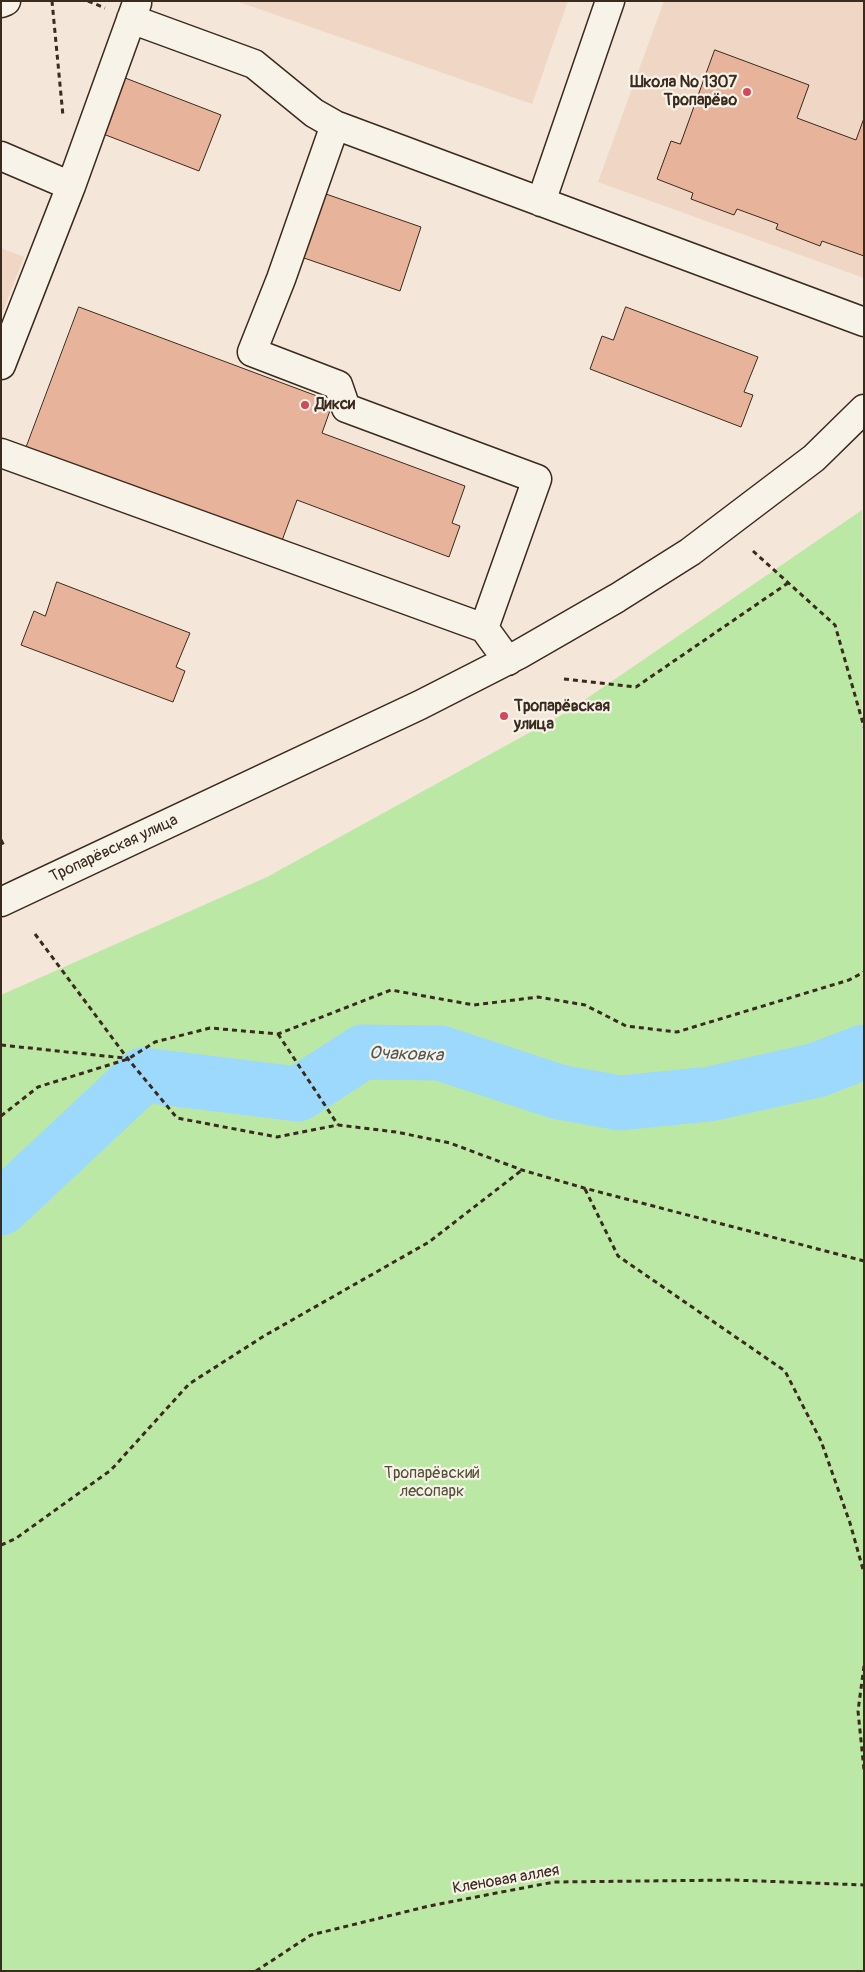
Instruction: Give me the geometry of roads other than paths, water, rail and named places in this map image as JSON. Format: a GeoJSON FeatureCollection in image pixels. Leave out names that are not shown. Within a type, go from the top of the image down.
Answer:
{"type":"FeatureCollection","features":[{"type":"Feature","properties":{"kind":"street"},"geometry":{"type":"LineString","coordinates":[[1,3],[6,1]]}},
{"type":"Feature","properties":{"kind":"street"},"geometry":{"type":"LineString","coordinates":[[541,202],[610,1]]}},
{"type":"Feature","properties":{"kind":"street"},"geometry":{"type":"LineString","coordinates":[[1,365],[71,186],[134,10],[254,64],[314,113],[335,125],[864,322]]}},
{"type":"Feature","properties":{"kind":"street"},"geometry":{"type":"LineString","coordinates":[[335,125],[281,279],[252,352],[338,385],[346,408],[537,479],[484,628]]}},
{"type":"Feature","properties":{"kind":"street"},"geometry":{"type":"LineString","coordinates":[[1,156],[71,186]]}},
{"type":"Feature","properties":{"kind":"street","name":"Тропарёвская улица"},"geometry":{"type":"LineString","coordinates":[[1,902],[420,705],[508,660],[617,598],[690,552],[814,458],[864,409]]}},
{"type":"Feature","properties":{"kind":"street"},"geometry":{"type":"LineString","coordinates":[[1,453],[484,628],[508,660]]}},
{"type":"Feature","properties":{"kind":"waterway","name":"Очаковка"},"geometry":{"type":"LineString","coordinates":[[1,1208],[143,1075],[298,1094],[363,1052],[440,1053],[559,1092],[620,1103],[710,1094],[817,1070],[864,1052]]}},
{"type":"Feature","properties":{"kind":"place","name":"Школа № 1307 Тропарёво"},"geometry":{"type":"Point","coordinates":[747,92]}},
{"type":"Feature","properties":{"kind":"place","name":"Дикси"},"geometry":{"type":"Point","coordinates":[305,405]}},
{"type":"Feature","properties":{"kind":"place","name":"Тропарёвская улица"},"geometry":{"type":"Point","coordinates":[504,716]}},
{"type":"Feature","properties":{"kind":"park label","name":"Тропарёвский лесопарк"},"geometry":{"type":"Point","coordinates":[432,1483]}}]}
